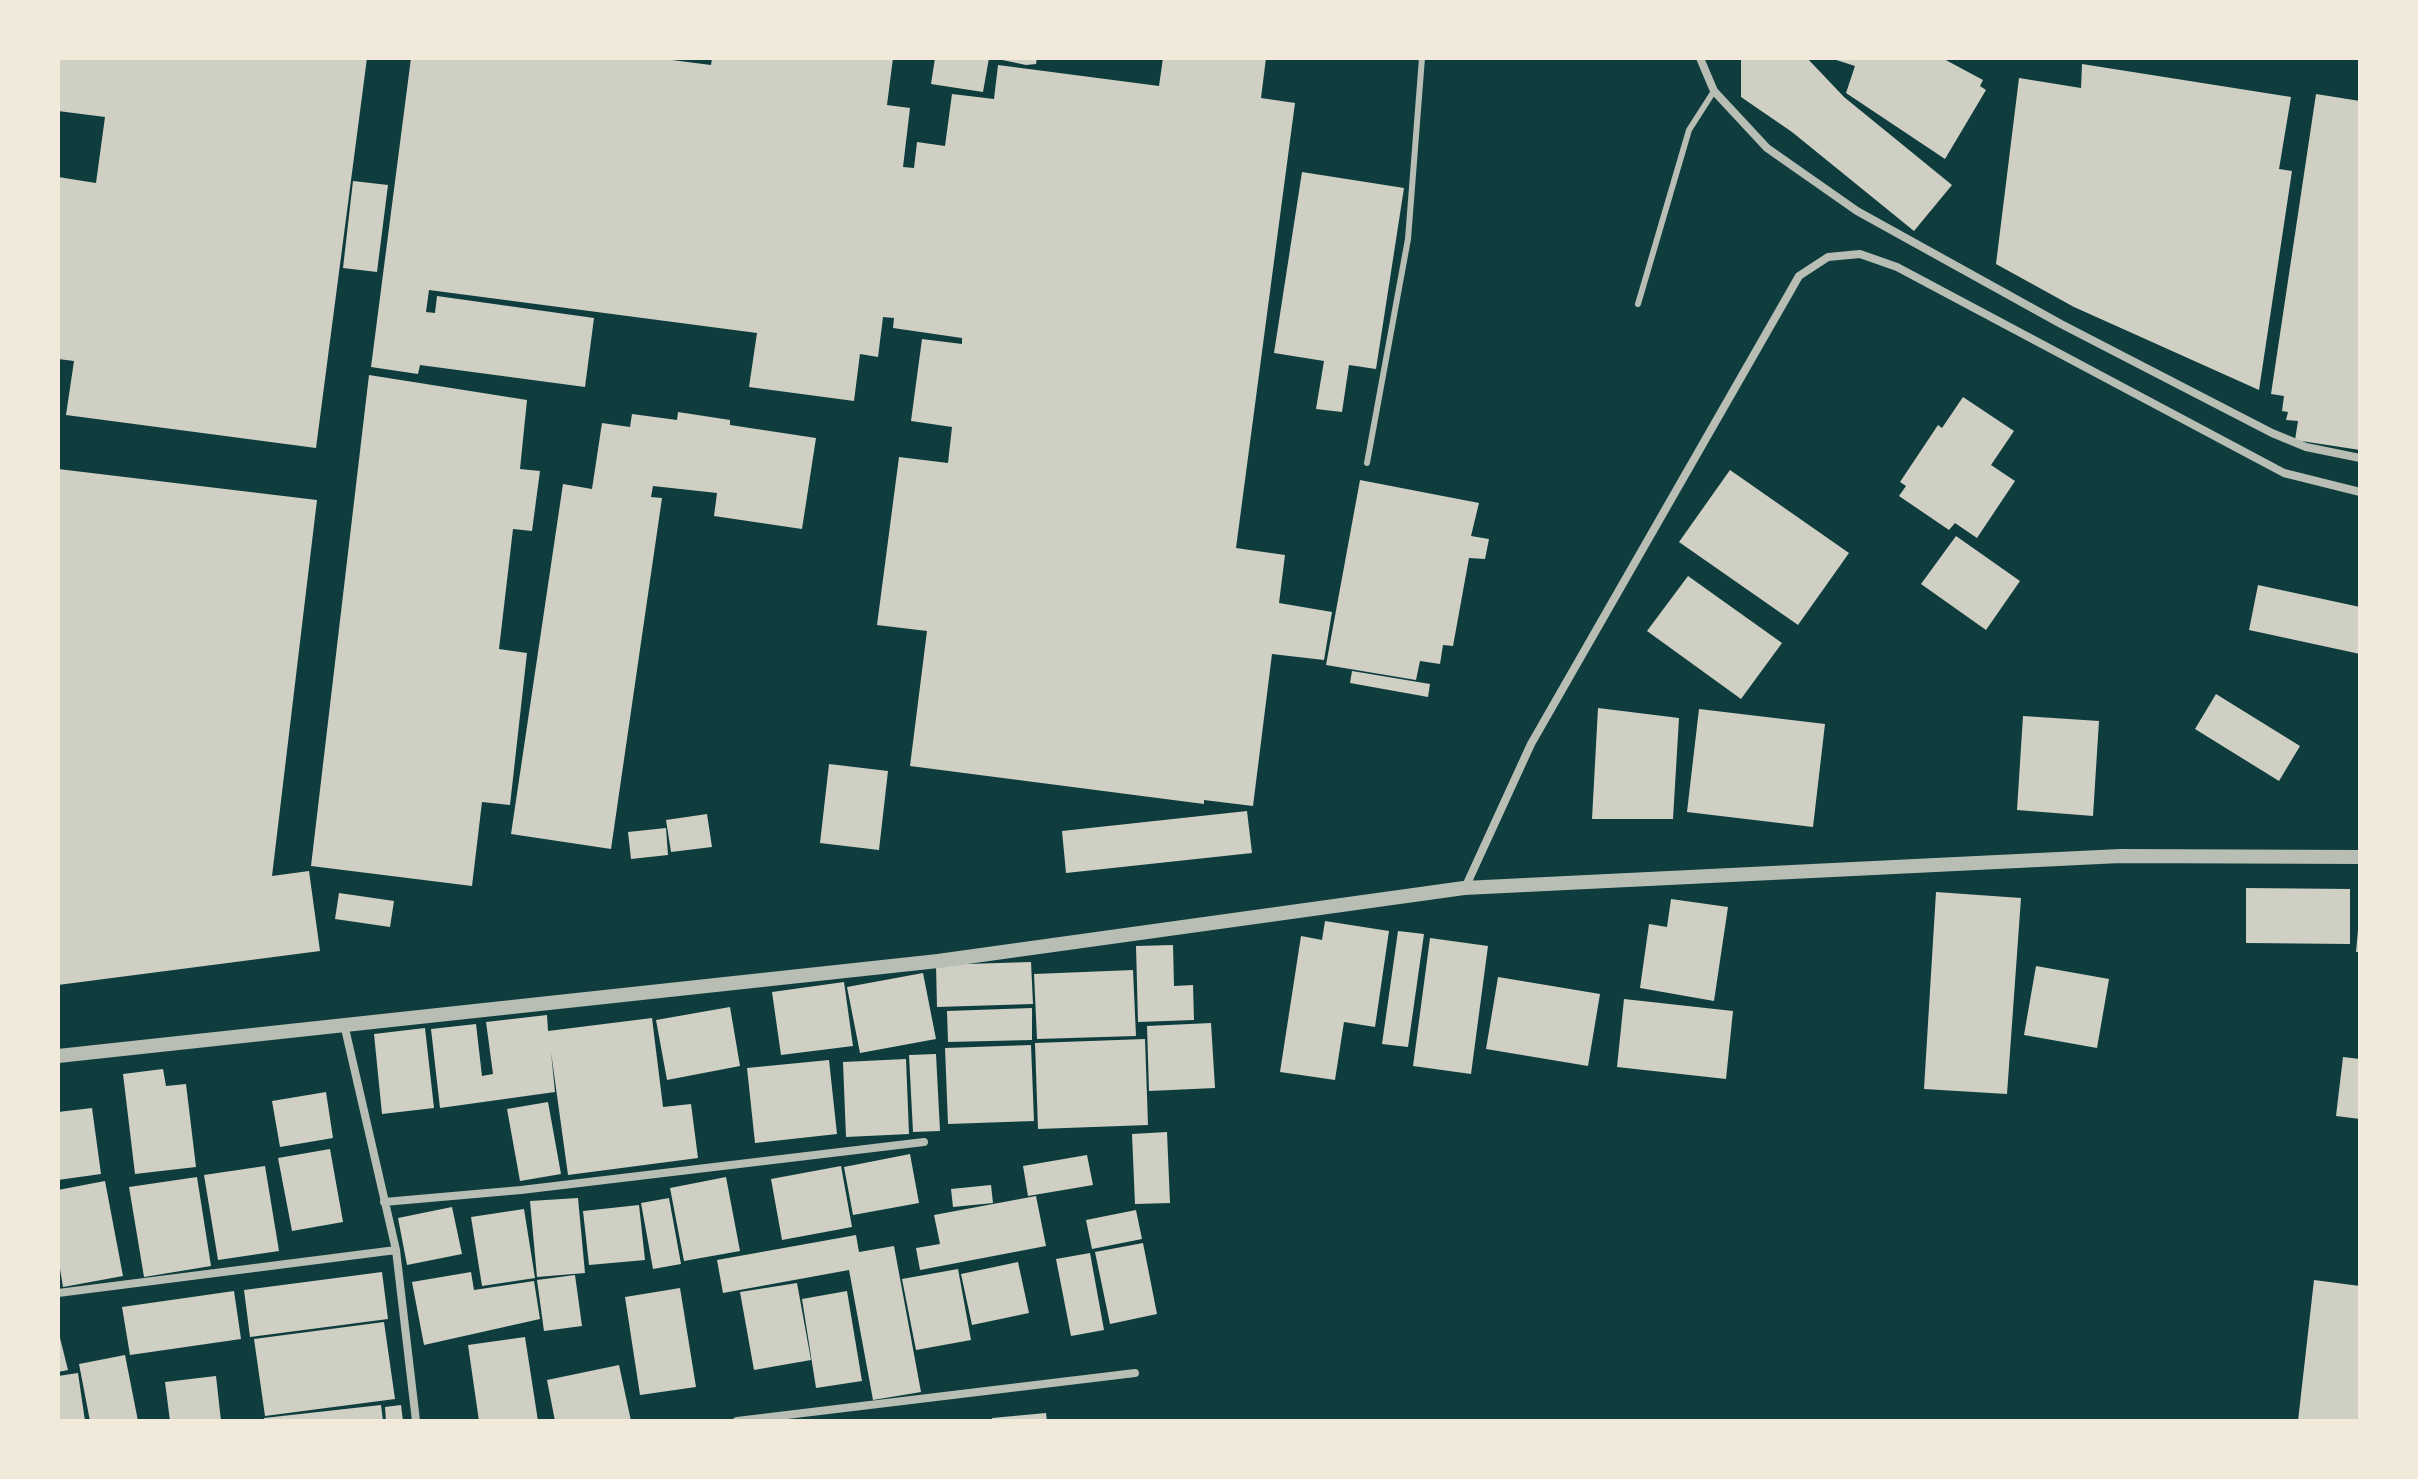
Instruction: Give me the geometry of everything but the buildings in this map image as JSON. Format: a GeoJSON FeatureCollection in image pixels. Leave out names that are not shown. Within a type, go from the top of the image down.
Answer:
{"type":"FeatureCollection","features":[{"type":"Feature","properties":{"kind":"street"},"geometry":{"type":"LineString","coordinates":[[1700,58],[1714,91],[1767,148],[1857,211],[2061,324],[2272,433],[2306,447],[2360,458]]}},
{"type":"Feature","properties":{"kind":"street"},"geometry":{"type":"LineString","coordinates":[[1464,888],[1531,744],[1799,276],[1828,257],[1860,254],[1897,267],[2284,473],[2360,492]]}},
{"type":"Feature","properties":{"kind":"street"},"geometry":{"type":"LineString","coordinates":[[58,1056],[938,961],[1464,888],[2120,856],[2360,857]]}},
{"type":"Feature","properties":{"kind":"street"},"geometry":{"type":"LineString","coordinates":[[344,1023],[396,1250],[416,1421]]}},
{"type":"Feature","properties":{"kind":"street"},"geometry":{"type":"LineString","coordinates":[[384,1202],[521,1190],[924,1142]]}},
{"type":"Feature","properties":{"kind":"street"},"geometry":{"type":"LineString","coordinates":[[58,1293],[396,1250]]}},
{"type":"Feature","properties":{"kind":"street"},"geometry":{"type":"LineString","coordinates":[[737,1421],[1135,1373]]}},
{"type":"Feature","properties":{"kind":"lane"},"geometry":{"type":"LineString","coordinates":[[1367,463],[1408,239],[1422,58]]}},
{"type":"Feature","properties":{"kind":"lane"},"geometry":{"type":"LineString","coordinates":[[1638,304],[1685,142],[1714,91]]}}]}
